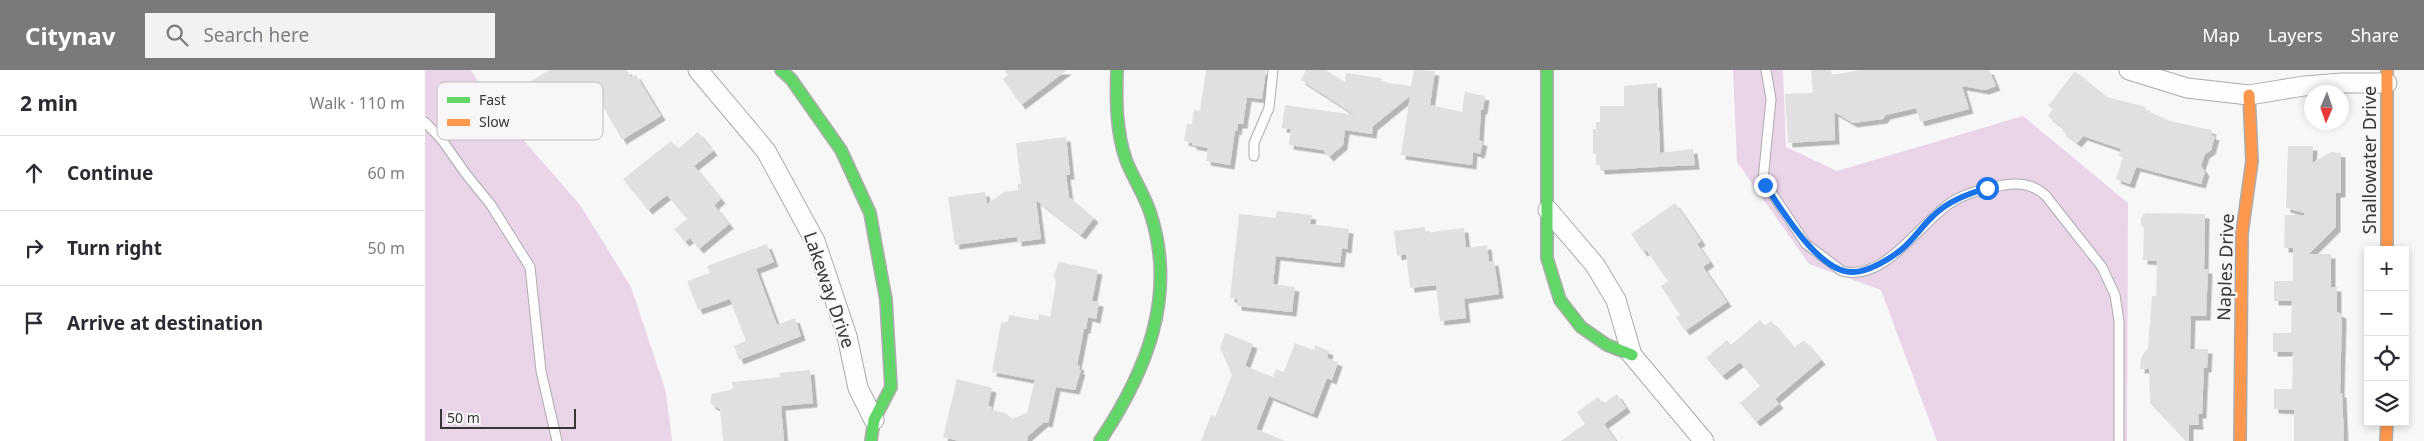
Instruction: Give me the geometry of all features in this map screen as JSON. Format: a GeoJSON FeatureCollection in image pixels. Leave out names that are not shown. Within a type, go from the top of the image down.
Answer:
{"type":"FeatureCollection","features":[{"type":"Feature","properties":{"kind":"street","name":"Lakeway Drive"},"geometry":{"type":"LineString","coordinates":[[698,70],[767,151],[815,241],[847,336],[858,388],[874,420]]}},
{"type":"Feature","properties":{"kind":"street"},"geometry":{"type":"LineString","coordinates":[[781,70],[791,79],[841,150],[870,213],[886,300],[891,387],[874,420],[871,441]]}},
{"type":"Feature","properties":{"kind":"street"},"geometry":{"type":"LineString","coordinates":[[1100,441],[1127,400],[1147,354],[1157,308],[1159,265],[1152,219],[1124,153],[1115,101],[1117,70]]}},
{"type":"Feature","properties":{"kind":"street"},"geometry":{"type":"LineString","coordinates":[[1547,70],[1547,258],[1560,300],[1581,327],[1607,345],[1632,355]]}},
{"type":"Feature","properties":{"kind":"street"},"geometry":{"type":"LineString","coordinates":[[2129,70],[2187,88],[2249,95],[2304,86],[2387,77]]}},
{"type":"Feature","properties":{"kind":"street","name":"Shallowater Drive"},"geometry":{"type":"LineString","coordinates":[[2387,77],[2387,246]]}},
{"type":"Feature","properties":{"kind":"street","name":"Naples Drive"},"geometry":{"type":"LineString","coordinates":[[2240,441],[2242,233],[2252,161],[2249,95]]}},
{"type":"Feature","properties":{"kind":"street"},"geometry":{"type":"LineString","coordinates":[[1548,210],[1595,265],[1616,300],[1632,355],[1704,441]]}},
{"type":"Feature","properties":{"kind":"street"},"geometry":{"type":"LineString","coordinates":[[2387,426],[2387,441]]}},
{"type":"Feature","properties":{"kind":"lane"},"geometry":{"type":"LineString","coordinates":[[1254,156],[1254,143],[1269,108],[1273,70]]}},
{"type":"Feature","properties":{"kind":"lane"},"geometry":{"type":"LineString","coordinates":[[1766,70],[1771,99],[1763,180],[1805,244],[1842,270],[1849,272],[1864,270],[1889,257],[1903,248],[1935,214],[1950,203],[1977,191],[2017,184],[2037,188],[2046,196],[2102,267],[2115,295],[2119,320],[2119,441]]}},
{"type":"Feature","properties":{"kind":"lane"},"geometry":{"type":"LineString","coordinates":[[425,122],[437,135]]}},
{"type":"Feature","properties":{"kind":"lane"},"geometry":{"type":"LineString","coordinates":[[442,140],[465,174],[491,205],[530,268],[539,358],[557,441]]}},
{"type":"Feature","properties":{"kind":"shaded area"},"geometry":{"type":"Polygon","coordinates":[[[425,70],[471,70],[478,82],[437,82],[437,140],[523,140],[580,205],[631,287],[666,392],[672,441],[425,441],[425,70]]]}},
{"type":"Feature","properties":{"kind":"shaded area"},"geometry":{"type":"Polygon","coordinates":[[[1733,70],[1783,70],[1786,147],[1837,171],[2023,116],[2128,203],[2127,441],[1937,441],[1881,290],[1809,264],[1737,162],[1733,70]]]}},
{"type":"Feature","properties":{"kind":"building"},"geometry":{"type":"Polygon","coordinates":[[[549,70],[627,70],[631,77],[636,75],[661,116],[622,140],[603,106],[603,82],[530,82],[549,70]]]}},
{"type":"Feature","properties":{"kind":"building"},"geometry":{"type":"Polygon","coordinates":[[[1004,70],[1067,70],[1021,105],[1003,79],[1008,75],[1004,70]]]}},
{"type":"Feature","properties":{"kind":"building"},"geometry":{"type":"Polygon","coordinates":[[[1206,70],[1266,70],[1262,99],[1247,97],[1243,124],[1238,124],[1237,131],[1235,130],[1230,165],[1206,161],[1208,148],[1192,145],[1192,143],[1184,141],[1187,124],[1192,124],[1194,110],[1200,111],[1206,70]]]}},
{"type":"Feature","properties":{"kind":"building"},"geometry":{"type":"Polygon","coordinates":[[[1306,70],[1326,70],[1345,82],[1346,73],[1382,78],[1381,82],[1411,86],[1414,70],[1435,71],[1430,105],[1462,112],[1465,92],[1485,96],[1483,110],[1481,110],[1479,140],[1483,142],[1480,154],[1473,152],[1472,165],[1401,155],[1410,96],[1373,126],[1372,134],[1345,130],[1343,145],[1329,157],[1323,150],[1289,145],[1291,129],[1282,128],[1285,105],[1355,115],[1301,80],[1306,70]]]}},
{"type":"Feature","properties":{"kind":"building"},"geometry":{"type":"Polygon","coordinates":[[[1811,70],[1831,70],[1832,75],[1861,70],[1989,70],[1996,86],[1985,90],[1962,86],[1969,109],[1920,122],[1916,108],[1886,115],[1883,119],[1853,123],[1834,112],[1835,140],[1788,143],[1785,94],[1813,93],[1811,70]]]}},
{"type":"Feature","properties":{"kind":"building"},"geometry":{"type":"Polygon","coordinates":[[[2075,71],[2107,97],[2146,107],[2145,110],[2170,121],[2212,130],[2211,135],[2215,136],[2211,150],[2205,154],[2201,166],[2205,172],[2201,184],[2136,167],[2130,184],[2116,179],[2123,157],[2119,156],[2121,149],[2083,136],[2077,143],[2062,131],[2064,129],[2048,116],[2053,109],[2048,106],[2075,71]]]}},
{"type":"Feature","properties":{"kind":"building"},"geometry":{"type":"Polygon","coordinates":[[[1657,83],[1660,153],[1693,149],[1695,165],[1600,170],[1600,166],[1596,165],[1596,154],[1593,154],[1593,129],[1596,129],[1596,122],[1600,122],[1600,106],[1624,106],[1624,86],[1657,83]]]}},
{"type":"Feature","properties":{"kind":"building"},"geometry":{"type":"Polygon","coordinates":[[[698,132],[713,151],[694,166],[721,199],[714,205],[729,224],[699,249],[690,238],[685,242],[674,229],[687,219],[667,195],[648,210],[623,179],[671,141],[678,149],[698,132]]]}},
{"type":"Feature","properties":{"kind":"building"},"geometry":{"type":"Polygon","coordinates":[[[1066,137],[1070,175],[1066,175],[1069,197],[1094,218],[1081,235],[1036,200],[1041,239],[1017,242],[1017,237],[955,245],[948,197],[985,192],[987,204],[1004,192],[1018,190],[1018,184],[1021,184],[1016,143],[1066,137]]]}},
{"type":"Feature","properties":{"kind":"building"},"geometry":{"type":"Polygon","coordinates":[[[2288,146],[2313,146],[2312,163],[2331,152],[2341,153],[2341,193],[2336,193],[2336,227],[2309,254],[2331,254],[2331,287],[2337,287],[2337,312],[2342,314],[2340,393],[2342,393],[2344,441],[2294,441],[2294,410],[2274,409],[2274,389],[2292,389],[2293,352],[2273,352],[2273,333],[2291,333],[2292,301],[2274,301],[2274,281],[2293,281],[2293,248],[2284,248],[2285,215],[2304,215],[2304,213],[2286,208],[2288,146]]]}},
{"type":"Feature","properties":{"kind":"building"},"geometry":{"type":"Polygon","coordinates":[[[1675,203],[1701,241],[1697,244],[1710,262],[1703,267],[1727,302],[1685,331],[1676,317],[1680,315],[1661,286],[1668,281],[1646,250],[1643,252],[1631,234],[1675,203]]]}},
{"type":"Feature","properties":{"kind":"building"},"geometry":{"type":"Polygon","coordinates":[[[1277,211],[1312,215],[1310,224],[1349,229],[1347,249],[1342,248],[1340,263],[1276,256],[1273,284],[1295,287],[1292,312],[1237,306],[1237,299],[1230,298],[1239,214],[1276,218],[1277,211]]]}},
{"type":"Feature","properties":{"kind":"building"},"geometry":{"type":"Polygon","coordinates":[[[2145,213],[2205,214],[2204,269],[2208,269],[2206,316],[2191,316],[2190,349],[2208,349],[2207,368],[2204,368],[2202,414],[2198,414],[2199,425],[2189,425],[2189,441],[2186,441],[2150,403],[2149,369],[2140,369],[2141,358],[2148,347],[2152,296],[2156,296],[2157,261],[2143,260],[2144,228],[2141,225],[2141,218],[2145,213]]]}},
{"type":"Feature","properties":{"kind":"building"},"geometry":{"type":"Polygon","coordinates":[[[1425,227],[1425,233],[1464,228],[1466,248],[1487,245],[1489,262],[1494,261],[1499,294],[1464,299],[1466,318],[1440,321],[1436,285],[1410,288],[1406,254],[1397,256],[1394,231],[1425,227]]]}},
{"type":"Feature","properties":{"kind":"building"},"geometry":{"type":"Polygon","coordinates":[[[767,244],[774,262],[756,269],[777,325],[795,318],[801,336],[739,360],[734,346],[746,341],[730,299],[698,310],[687,281],[710,273],[707,266],[767,244]]]}},
{"type":"Feature","properties":{"kind":"building"},"geometry":{"type":"Polygon","coordinates":[[[1059,262],[1098,270],[1092,301],[1099,302],[1096,319],[1088,317],[1086,329],[1084,329],[1077,365],[1080,366],[1079,370],[1081,370],[1075,390],[1056,387],[1048,423],[1044,422],[1028,436],[1027,441],[959,441],[943,437],[957,379],[992,388],[988,406],[992,407],[991,410],[1006,413],[1012,419],[1027,413],[1035,380],[992,372],[1001,323],[1008,322],[1009,315],[1038,320],[1039,314],[1050,317],[1056,282],[1054,275],[1059,262]]]}},
{"type":"Feature","properties":{"kind":"building"},"geometry":{"type":"Polygon","coordinates":[[[1760,320],[1765,326],[1771,321],[1794,348],[1804,340],[1821,360],[1775,399],[1779,404],[1756,422],[1740,403],[1760,386],[1740,362],[1722,376],[1706,358],[1727,340],[1731,345],[1760,320]]]}},
{"type":"Feature","properties":{"kind":"building"},"geometry":{"type":"Polygon","coordinates":[[[1225,333],[1253,344],[1245,366],[1273,377],[1276,369],[1284,372],[1295,343],[1314,350],[1315,345],[1329,351],[1327,358],[1338,362],[1332,380],[1327,378],[1313,414],[1269,396],[1256,429],[1285,441],[1201,441],[1211,415],[1215,417],[1232,375],[1220,348],[1225,333]]]}},
{"type":"Feature","properties":{"kind":"building"},"geometry":{"type":"Polygon","coordinates":[[[810,370],[813,403],[781,406],[784,441],[723,441],[720,409],[710,402],[712,394],[733,389],[732,382],[780,377],[780,373],[810,370]]]}},
{"type":"Feature","properties":{"kind":"building"},"geometry":{"type":"Polygon","coordinates":[[[1617,394],[1626,408],[1604,424],[1616,441],[1561,441],[1585,424],[1577,412],[1598,397],[1603,404],[1617,394]]]}},
{"type":"Feature","properties":{"kind":"traffic: fast"},"geometry":{"type":"LineString","coordinates":[[781,70],[791,79],[841,150],[870,213],[886,300],[891,387],[874,420],[871,441]]}},
{"type":"Feature","properties":{"kind":"traffic: fast"},"geometry":{"type":"LineString","coordinates":[[1100,441],[1117,415],[1143,360],[1153,332],[1159,303],[1158,243],[1150,212],[1126,160],[1120,138],[1118,127],[1117,70]]}},
{"type":"Feature","properties":{"kind":"traffic: fast"},"geometry":{"type":"LineString","coordinates":[[1547,70],[1547,258],[1560,300],[1581,327],[1607,345],[1632,355]]}},
{"type":"Feature","properties":{"kind":"traffic: slow"},"geometry":{"type":"LineString","coordinates":[[2387,70],[2387,246]]}},
{"type":"Feature","properties":{"kind":"traffic: slow"},"geometry":{"type":"LineString","coordinates":[[2240,441],[2242,233],[2252,161],[2249,95]]}},
{"type":"Feature","properties":{"kind":"traffic: slow"},"geometry":{"type":"LineString","coordinates":[[2386,441],[2387,426]]}},
{"type":"Feature","properties":{"kind":"route"},"geometry":{"type":"LineString","coordinates":[[1765,185],[1805,244],[1835,266],[1849,272],[1864,270],[1889,257],[1903,248],[1935,214],[1950,203],[1987,188]]}}]}
